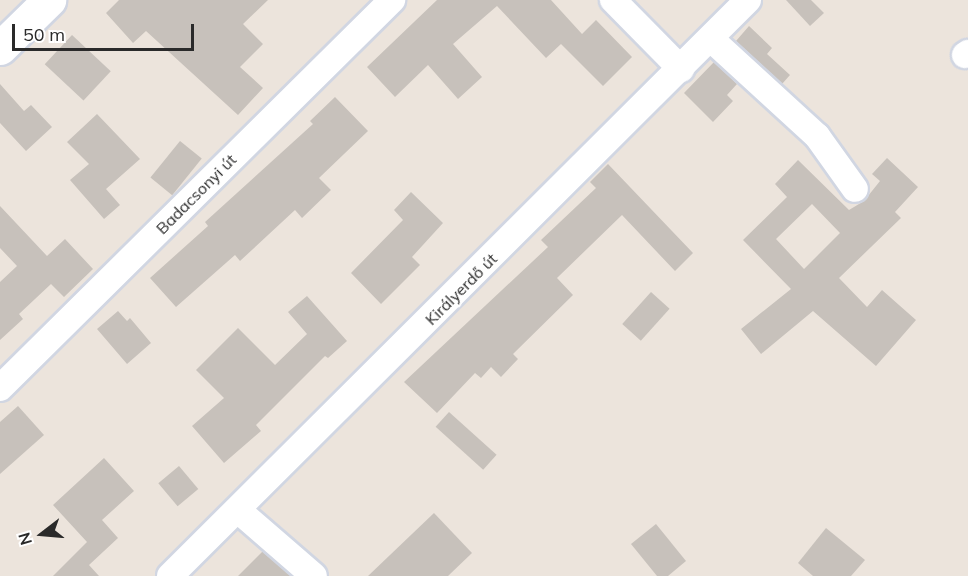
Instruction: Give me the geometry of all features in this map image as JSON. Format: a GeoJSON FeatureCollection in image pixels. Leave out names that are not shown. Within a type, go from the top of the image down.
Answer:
{"type":"FeatureCollection","features":[{"type":"Feature","properties":{"kind":"street"},"geometry":{"type":"LineString","coordinates":[[0,48],[49,0]]}},
{"type":"Feature","properties":{"kind":"street","name":"Badacsonyi út"},"geometry":{"type":"LineString","coordinates":[[0,388],[392,0]]}},
{"type":"Feature","properties":{"kind":"street"},"geometry":{"type":"LineString","coordinates":[[613,0],[681,69]]}},
{"type":"Feature","properties":{"kind":"street","name":"Királyerdő út"},"geometry":{"type":"LineString","coordinates":[[170,576],[239,511],[748,0]]}},
{"type":"Feature","properties":{"kind":"street"},"geometry":{"type":"LineString","coordinates":[[711,39],[817,136],[855,189]]}},
{"type":"Feature","properties":{"kind":"street"},"geometry":{"type":"LineString","coordinates":[[239,511],[314,576]]}},
{"type":"Feature","properties":{"kind":"building"},"geometry":{"type":"Polygon","coordinates":[[[119,0],[268,0],[243,24],[263,44],[240,67],[263,88],[238,115],[146,31],[133,43],[106,13],[119,0]]]}},
{"type":"Feature","properties":{"kind":"building"},"geometry":{"type":"Polygon","coordinates":[[[437,0],[551,0],[582,34],[596,20],[632,57],[603,86],[561,44],[546,58],[497,6],[453,44],[482,77],[458,99],[428,65],[395,97],[367,67],[437,0]]]}},
{"type":"Feature","properties":{"kind":"building"},"geometry":{"type":"Polygon","coordinates":[[[786,0],[811,0],[824,13],[810,26],[786,0]]]}},
{"type":"Feature","properties":{"kind":"building"},"geometry":{"type":"Polygon","coordinates":[[[749,26],[772,48],[767,54],[790,75],[782,84],[736,41],[749,26]]]}},
{"type":"Feature","properties":{"kind":"building"},"geometry":{"type":"Polygon","coordinates":[[[72,35],[111,71],[83,100],[45,64],[72,35]]]}},
{"type":"Feature","properties":{"kind":"building"},"geometry":{"type":"Polygon","coordinates":[[[714,62],[737,84],[727,95],[733,101],[713,122],[684,93],[714,62]]]}},
{"type":"Feature","properties":{"kind":"building"},"geometry":{"type":"Polygon","coordinates":[[[0,84],[24,111],[31,105],[52,127],[26,151],[0,123],[0,84]]]}},
{"type":"Feature","properties":{"kind":"building"},"geometry":{"type":"Polygon","coordinates":[[[335,97],[368,131],[319,178],[331,190],[302,218],[295,210],[240,261],[235,255],[176,307],[150,278],[208,226],[205,222],[313,124],[310,121],[335,97]]]}},
{"type":"Feature","properties":{"kind":"building"},"geometry":{"type":"Polygon","coordinates":[[[97,114],[140,159],[106,189],[120,205],[104,219],[70,180],[89,164],[67,142],[97,114]]]}},
{"type":"Feature","properties":{"kind":"building"},"geometry":{"type":"Polygon","coordinates":[[[180,141],[202,159],[172,195],[150,178],[180,141]]]}},
{"type":"Feature","properties":{"kind":"building"},"geometry":{"type":"Polygon","coordinates":[[[887,158],[918,187],[895,212],[901,218],[839,278],[867,307],[882,290],[916,320],[876,366],[813,311],[761,354],[741,329],[791,289],[743,240],[787,197],[775,184],[798,160],[849,210],[864,201],[880,181],[872,174],[887,158]],[[812,204],[776,239],[804,269],[840,233],[812,204]]]}},
{"type":"Feature","properties":{"kind":"building"},"geometry":{"type":"Polygon","coordinates":[[[608,164],[693,253],[675,271],[622,215],[557,278],[573,295],[513,354],[518,359],[501,377],[491,367],[481,378],[475,373],[437,413],[404,382],[548,247],[541,240],[596,188],[590,182],[608,164]]]}},
{"type":"Feature","properties":{"kind":"building"},"geometry":{"type":"Polygon","coordinates":[[[411,192],[443,223],[412,257],[420,265],[381,304],[351,273],[403,220],[394,210],[411,192]]]}},
{"type":"Feature","properties":{"kind":"building"},"geometry":{"type":"Polygon","coordinates":[[[0,206],[47,256],[65,239],[93,269],[64,297],[51,284],[19,314],[23,319],[0,340],[0,282],[17,266],[0,248],[0,206]]]}},
{"type":"Feature","properties":{"kind":"building"},"geometry":{"type":"Polygon","coordinates":[[[651,292],[670,309],[641,341],[622,324],[651,292]]]}},
{"type":"Feature","properties":{"kind":"building"},"geometry":{"type":"Polygon","coordinates":[[[307,296],[347,341],[328,358],[325,356],[256,425],[261,431],[224,463],[192,426],[224,398],[196,370],[238,328],[275,365],[307,334],[288,312],[307,296]]]}},
{"type":"Feature","properties":{"kind":"building"},"geometry":{"type":"Polygon","coordinates":[[[118,311],[127,321],[130,318],[151,343],[127,364],[97,329],[118,311]]]}},
{"type":"Feature","properties":{"kind":"building"},"geometry":{"type":"Polygon","coordinates":[[[18,406],[44,435],[0,474],[0,422],[18,406]]]}},
{"type":"Feature","properties":{"kind":"building"},"geometry":{"type":"Polygon","coordinates":[[[449,412],[497,455],[483,470],[436,427],[449,412]]]}},
{"type":"Feature","properties":{"kind":"building"},"geometry":{"type":"Polygon","coordinates":[[[104,458],[134,491],[102,520],[118,538],[89,565],[99,576],[53,576],[87,542],[53,505],[104,458]]]}},
{"type":"Feature","properties":{"kind":"building"},"geometry":{"type":"Polygon","coordinates":[[[179,466],[198,489],[178,506],[158,483],[179,466]]]}},
{"type":"Feature","properties":{"kind":"building"},"geometry":{"type":"Polygon","coordinates":[[[434,513],[472,553],[448,576],[368,576],[434,513]]]}},
{"type":"Feature","properties":{"kind":"building"},"geometry":{"type":"Polygon","coordinates":[[[656,524],[686,561],[668,576],[657,576],[631,544],[656,524]]]}},
{"type":"Feature","properties":{"kind":"building"},"geometry":{"type":"Polygon","coordinates":[[[826,528],[865,560],[851,576],[813,576],[798,563],[826,528]]]}},
{"type":"Feature","properties":{"kind":"building"},"geometry":{"type":"Polygon","coordinates":[[[263,551],[291,576],[238,576],[263,551]]]}}]}
